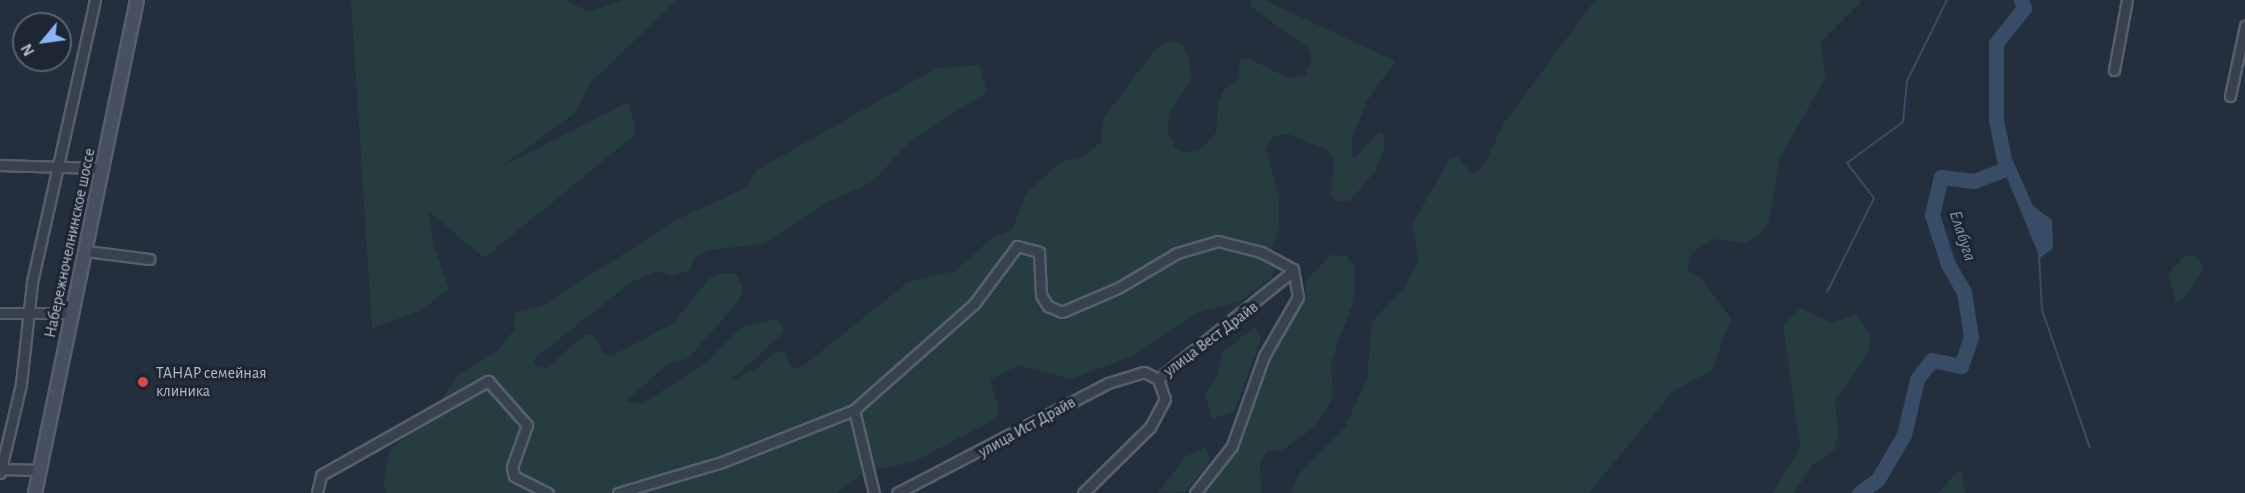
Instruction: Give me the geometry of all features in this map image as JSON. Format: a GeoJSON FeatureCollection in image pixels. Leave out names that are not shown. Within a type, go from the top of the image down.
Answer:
{"type":"FeatureCollection","features":[{"type":"Feature","properties":{"kind":"main road","name":"Набережночелнинское шоссе"},"geometry":{"type":"LineString","coordinates":[[35,493],[138,0]]}},
{"type":"Feature","properties":{"kind":"street"},"geometry":{"type":"LineString","coordinates":[[0,474],[21,384],[28,313],[95,0]]}},
{"type":"Feature","properties":{"kind":"street"},"geometry":{"type":"LineString","coordinates":[[2114,70],[2127,0]]}},
{"type":"Feature","properties":{"kind":"street"},"geometry":{"type":"LineString","coordinates":[[2230,96],[2245,26]]}},
{"type":"Feature","properties":{"kind":"street"},"geometry":{"type":"LineString","coordinates":[[0,165],[103,168]]}},
{"type":"Feature","properties":{"kind":"street"},"geometry":{"type":"LineString","coordinates":[[618,493],[722,462],[854,410],[974,304],[1017,246],[1039,252],[1041,296],[1048,306],[1062,312],[1118,288],[1177,253],[1218,241],[1261,252],[1293,271],[1295,308],[1264,356],[1229,452],[1195,493]]}},
{"type":"Feature","properties":{"kind":"street"},"geometry":{"type":"LineString","coordinates":[[86,251],[149,260]]}},
{"type":"Feature","properties":{"kind":"street","name":"улица Вест Драйв"},"geometry":{"type":"LineString","coordinates":[[1083,493],[1150,427],[1165,399],[1158,379],[1293,271]]}},
{"type":"Feature","properties":{"kind":"street"},"geometry":{"type":"LineString","coordinates":[[0,313],[73,313]]}},
{"type":"Feature","properties":{"kind":"street","name":"улица Ист Драйв"},"geometry":{"type":"LineString","coordinates":[[897,493],[1108,383],[1144,372],[1158,379]]}},
{"type":"Feature","properties":{"kind":"street"},"geometry":{"type":"LineString","coordinates":[[317,493],[321,475],[488,381],[527,425],[512,467],[514,476],[548,493]]}},
{"type":"Feature","properties":{"kind":"street"},"geometry":{"type":"LineString","coordinates":[[854,410],[874,493]]}},
{"type":"Feature","properties":{"kind":"street"},"geometry":{"type":"LineString","coordinates":[[0,469],[40,470]]}},
{"type":"Feature","properties":{"kind":"green space"},"geometry":{"type":"Polygon","coordinates":[[[351,0],[564,0],[589,12],[623,0],[677,0],[591,82],[574,114],[502,166],[629,102],[636,134],[484,258],[429,211],[433,244],[449,289],[420,311],[372,328],[351,0]]]}},
{"type":"Feature","properties":{"kind":"green space"},"geometry":{"type":"Polygon","coordinates":[[[1252,0],[1264,0],[1395,61],[1367,101],[1353,136],[1351,156],[1356,158],[1376,134],[1382,132],[1385,146],[1375,171],[1350,201],[1337,202],[1331,195],[1334,161],[1329,151],[1288,134],[1272,137],[1266,150],[1279,198],[1279,227],[1270,255],[1275,268],[1271,278],[1239,302],[1197,313],[1130,357],[1071,379],[1018,365],[990,380],[999,409],[996,419],[913,462],[864,472],[837,493],[387,493],[383,484],[390,449],[427,422],[458,374],[499,350],[514,330],[515,312],[540,307],[680,218],[746,188],[755,171],[937,68],[979,65],[987,92],[914,138],[872,182],[826,203],[763,244],[708,250],[695,257],[690,270],[673,276],[659,271],[633,281],[535,358],[533,365],[546,368],[586,334],[594,335],[603,353],[612,356],[672,324],[709,279],[721,273],[736,274],[743,288],[739,300],[689,358],[668,364],[626,401],[642,404],[709,360],[741,327],[778,319],[784,332],[729,382],[759,367],[776,351],[785,352],[792,369],[803,366],[908,282],[955,271],[992,238],[1012,230],[1027,192],[1063,161],[1082,157],[1101,142],[1104,117],[1155,50],[1169,40],[1180,43],[1189,57],[1191,81],[1170,111],[1167,130],[1175,148],[1186,153],[1201,149],[1216,133],[1218,103],[1225,88],[1238,80],[1240,60],[1248,58],[1288,78],[1305,76],[1312,59],[1308,48],[1250,6],[1252,0]]]}},
{"type":"Feature","properties":{"kind":"green space"},"geometry":{"type":"Polygon","coordinates":[[[1595,0],[1863,0],[1820,43],[1826,77],[1780,157],[1769,221],[1760,235],[1745,243],[1714,239],[1691,253],[1687,272],[1700,276],[1731,319],[1712,370],[1673,391],[1589,493],[1291,493],[1299,474],[1345,427],[1367,379],[1372,322],[1406,285],[1419,259],[1412,225],[1450,158],[1459,157],[1472,175],[1482,169],[1504,123],[1595,0]]]}},
{"type":"Feature","properties":{"kind":"green space"},"geometry":{"type":"Polygon","coordinates":[[[1330,255],[1346,256],[1354,266],[1354,299],[1331,363],[1333,397],[1316,426],[1282,450],[1267,451],[1260,463],[1261,493],[1203,493],[1236,450],[1272,355],[1305,299],[1306,281],[1330,255]]]}},
{"type":"Feature","properties":{"kind":"green space"},"geometry":{"type":"Polygon","coordinates":[[[2186,255],[2198,257],[2204,269],[2184,299],[2176,302],[2168,273],[2186,255]]]}},
{"type":"Feature","properties":{"kind":"green space"},"geometry":{"type":"Polygon","coordinates":[[[1801,308],[1832,323],[1856,314],[1870,334],[1869,351],[1835,400],[1838,434],[1834,450],[1813,464],[1794,493],[1773,493],[1800,447],[1783,324],[1801,308]]]}},
{"type":"Feature","properties":{"kind":"green space"},"geometry":{"type":"Polygon","coordinates":[[[1254,327],[1261,338],[1234,412],[1212,419],[1205,395],[1217,377],[1223,352],[1254,327]]]}},
{"type":"Feature","properties":{"kind":"green space"},"geometry":{"type":"Polygon","coordinates":[[[1206,447],[1210,461],[1185,492],[1158,493],[1185,457],[1206,447]]]}},
{"type":"Feature","properties":{"kind":"green space"},"geometry":{"type":"Polygon","coordinates":[[[1961,469],[1965,493],[1939,493],[1941,490],[1961,469]]]}},
{"type":"Feature","properties":{"kind":"water"},"geometry":{"type":"Polygon","coordinates":[[[2010,154],[2033,206],[2052,220],[2053,248],[2040,258],[2007,178],[2010,154]]]}},
{"type":"Feature","properties":{"kind":"waterway"},"geometry":{"type":"LineString","coordinates":[[1827,292],[1874,198],[1847,163],[1903,122],[1907,81],[1947,0]]}},
{"type":"Feature","properties":{"kind":"waterway","name":"Елабуга"},"geometry":{"type":"LineString","coordinates":[[1859,493],[1878,479],[1904,435],[1917,379],[1932,360],[1961,366],[1971,337],[1964,292],[1948,264],[1932,215],[1941,177],[1974,181],[2006,169],[1996,120],[1996,43],[2024,8],[2021,0]]}},
{"type":"Feature","properties":{"kind":"waterway"},"geometry":{"type":"LineString","coordinates":[[2039,255],[2042,310],[2090,448]]}},
{"type":"Feature","properties":{"kind":"place","name":"ТАНАР семейная клиника"},"geometry":{"type":"Point","coordinates":[143,382]}}]}
